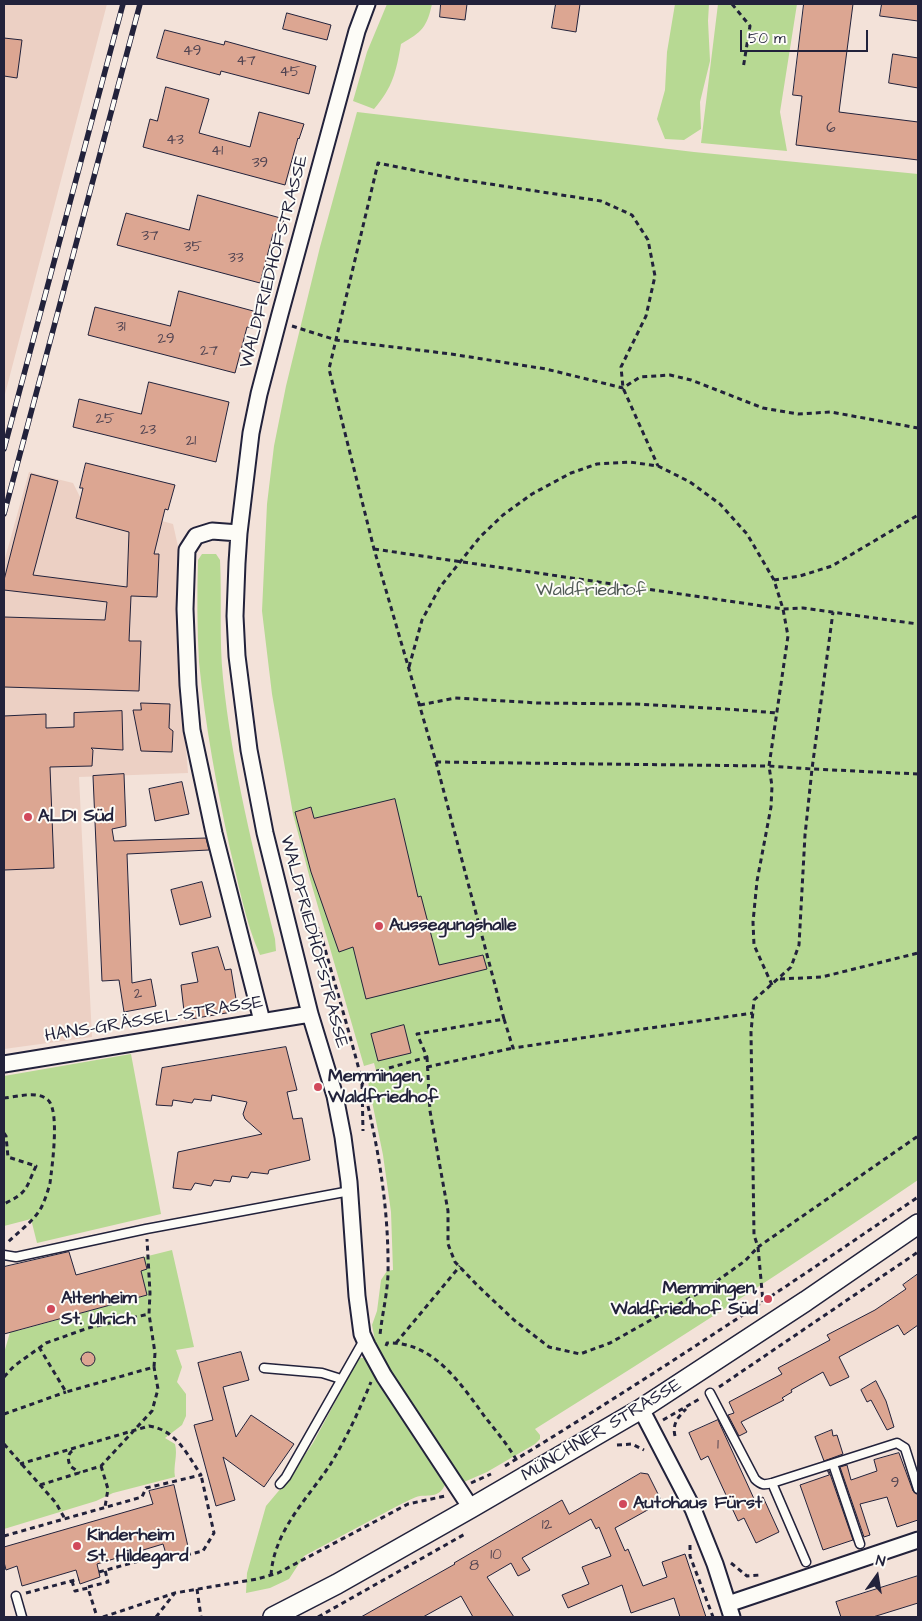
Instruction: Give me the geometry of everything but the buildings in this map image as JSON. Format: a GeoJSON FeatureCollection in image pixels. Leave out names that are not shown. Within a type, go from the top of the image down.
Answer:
{"type":"FeatureCollection","features":[{"type":"Feature","properties":{"kind":"street","name":"WALDFRIEDHOFSTRASSE"},"geometry":{"type":"LineString","coordinates":[[367,4],[357,31],[259,394],[251,433],[239,533],[235,616],[240,687],[249,750],[265,833],[343,1137],[350,1191],[357,1296],[364,1340],[471,1508]]}},
{"type":"Feature","properties":{"kind":"street"},"geometry":{"type":"LineString","coordinates":[[239,533],[212,531],[196,536],[187,550],[185,609],[188,685],[192,730],[214,833],[262,1022]]}},
{"type":"Feature","properties":{"kind":"street","name":"HANS-GRÄSSEL-STRASSE"},"geometry":{"type":"LineString","coordinates":[[4,1064],[310,1014]]}},
{"type":"Feature","properties":{"kind":"street","name":"MÜNCHNER STRASSE"},"geometry":{"type":"LineString","coordinates":[[273,1617],[471,1508],[641,1409],[798,1306],[918,1224]]}},
{"type":"Feature","properties":{"kind":"street"},"geometry":{"type":"LineString","coordinates":[[641,1409],[693,1509],[715,1564],[730,1610],[918,1540]]}},
{"type":"Feature","properties":{"kind":"lane"},"geometry":{"type":"LineString","coordinates":[[4,1255],[16,1257],[146,1229],[350,1191]]}},
{"type":"Feature","properties":{"kind":"lane"},"geometry":{"type":"LineString","coordinates":[[280,1484],[286,1478],[364,1340]]}},
{"type":"Feature","properties":{"kind":"lane"},"geometry":{"type":"LineString","coordinates":[[264,1368],[322,1373],[341,1379]]}},
{"type":"Feature","properties":{"kind":"lane"},"geometry":{"type":"LineString","coordinates":[[710,1393],[755,1479],[760,1484],[772,1483],[894,1444],[900,1444],[907,1452],[918,1489]]}},
{"type":"Feature","properties":{"kind":"lane"},"geometry":{"type":"LineString","coordinates":[[833,1464],[860,1544]]}},
{"type":"Feature","properties":{"kind":"lane"},"geometry":{"type":"LineString","coordinates":[[772,1483],[806,1562]]}},
{"type":"Feature","properties":{"kind":"lane"},"geometry":{"type":"LineString","coordinates":[[16,1596],[22,1617]]}},
{"type":"Feature","properties":{"kind":"path"},"geometry":{"type":"LineString","coordinates":[[732,4],[750,26],[743,69]]}},
{"type":"Feature","properties":{"kind":"path"},"geometry":{"type":"LineString","coordinates":[[513,1048],[436,762],[374,549],[329,369],[378,163],[457,179],[600,201],[632,215],[648,240],[655,276],[646,316],[621,367],[623,388],[658,466]]}},
{"type":"Feature","properties":{"kind":"path"},"geometry":{"type":"LineString","coordinates":[[288,325],[336,340],[451,354],[546,369],[623,388],[640,377],[670,375],[691,380],[763,408],[798,414],[831,412],[918,428]]}},
{"type":"Feature","properties":{"kind":"path"},"geometry":{"type":"LineString","coordinates":[[409,668],[422,620],[440,587],[458,562],[503,515],[532,494],[571,473],[597,464],[630,462],[658,466],[690,482],[720,504],[748,534],[774,580],[783,609],[788,636],[769,766],[772,786],[771,807],[757,881],[753,922],[754,945],[772,985]]}},
{"type":"Feature","properties":{"kind":"path"},"geometry":{"type":"LineString","coordinates":[[774,580],[800,576],[832,566],[918,515]]}},
{"type":"Feature","properties":{"kind":"path"},"geometry":{"type":"LineString","coordinates":[[374,549],[783,609],[803,608],[918,624]]}},
{"type":"Feature","properties":{"kind":"path"},"geometry":{"type":"LineString","coordinates":[[763,1302],[758,1246],[754,1235],[751,1032],[754,1000],[791,967],[799,945],[805,835],[833,612]]}},
{"type":"Feature","properties":{"kind":"path"},"geometry":{"type":"LineString","coordinates":[[420,705],[455,698],[538,703],[654,705],[777,714]]}},
{"type":"Feature","properties":{"kind":"path"},"geometry":{"type":"LineString","coordinates":[[436,762],[769,766],[918,774]]}},
{"type":"Feature","properties":{"kind":"path"},"geometry":{"type":"LineString","coordinates":[[302,912],[305,918],[317,926],[320,932],[362,1075],[374,1130],[387,1225],[387,1285],[377,1363]]}},
{"type":"Feature","properties":{"kind":"path"},"geometry":{"type":"LineString","coordinates":[[779,979],[822,977],[918,953]]}},
{"type":"Feature","properties":{"kind":"path"},"geometry":{"type":"LineString","coordinates":[[427,1067],[513,1048],[753,1013]]}},
{"type":"Feature","properties":{"kind":"path"},"geometry":{"type":"LineString","coordinates":[[504,1018],[417,1034],[427,1057],[430,1111],[448,1211],[448,1244],[455,1262],[514,1320],[549,1347],[580,1354],[610,1343],[704,1290],[744,1261],[758,1246],[918,1136]]}},
{"type":"Feature","properties":{"kind":"path"},"geometry":{"type":"LineString","coordinates":[[389,1068],[427,1057]]}},
{"type":"Feature","properties":{"kind":"path"},"geometry":{"type":"LineString","coordinates":[[362,1075],[380,1070]]}},
{"type":"Feature","properties":{"kind":"path"},"geometry":{"type":"LineString","coordinates":[[362,1075],[363,1131]]}},
{"type":"Feature","properties":{"kind":"path"},"geometry":{"type":"LineString","coordinates":[[4,1098],[30,1095],[39,1096],[49,1101],[55,1112],[48,1191],[35,1216],[5,1245]]}},
{"type":"Feature","properties":{"kind":"path"},"geometry":{"type":"LineString","coordinates":[[4,1133],[8,1156],[36,1166],[26,1189],[19,1197],[4,1204]]}},
{"type":"Feature","properties":{"kind":"path"},"geometry":{"type":"LineString","coordinates":[[106,1617],[175,1593],[257,1580],[271,1575],[299,1563],[408,1504],[444,1496],[490,1475],[643,1380],[763,1302],[918,1197]]}},
{"type":"Feature","properties":{"kind":"path"},"geometry":{"type":"LineString","coordinates":[[40,1485],[101,1466],[152,1411],[158,1389],[149,1314],[150,1293],[146,1229]]}},
{"type":"Feature","properties":{"kind":"path"},"geometry":{"type":"LineString","coordinates":[[396,1343],[460,1266]]}},
{"type":"Feature","properties":{"kind":"path"},"geometry":{"type":"LineString","coordinates":[[4,1377],[14,1366],[39,1347],[88,1328],[149,1314]]}},
{"type":"Feature","properties":{"kind":"path"},"geometry":{"type":"LineString","coordinates":[[271,1575],[274,1554],[286,1529],[344,1442],[387,1343],[413,1347],[437,1360],[454,1376],[516,1459],[525,1477]]}},
{"type":"Feature","properties":{"kind":"path"},"geometry":{"type":"LineString","coordinates":[[39,1347],[66,1392]]}},
{"type":"Feature","properties":{"kind":"path"},"geometry":{"type":"LineString","coordinates":[[4,1414],[66,1392],[154,1367]]}},
{"type":"Feature","properties":{"kind":"path"},"geometry":{"type":"LineString","coordinates":[[20,1464],[149,1426],[159,1428],[180,1442],[201,1475],[214,1533],[203,1551],[161,1561],[150,1558],[99,1572]]}},
{"type":"Feature","properties":{"kind":"path"},"geometry":{"type":"LineString","coordinates":[[615,1446],[623,1443],[632,1444],[648,1454]]}},
{"type":"Feature","properties":{"kind":"path"},"geometry":{"type":"LineString","coordinates":[[4,1444],[56,1503],[65,1518]]}},
{"type":"Feature","properties":{"kind":"path"},"geometry":{"type":"LineString","coordinates":[[74,1449],[69,1454],[70,1466],[80,1473]]}},
{"type":"Feature","properties":{"kind":"path"},"geometry":{"type":"LineString","coordinates":[[101,1466],[108,1489],[105,1507]]}},
{"type":"Feature","properties":{"kind":"path"},"geometry":{"type":"LineString","coordinates":[[4,1536],[142,1497],[146,1488],[201,1475]]}},
{"type":"Feature","properties":{"kind":"path"},"geometry":{"type":"LineString","coordinates":[[690,1538],[690,1556],[713,1617]]}},
{"type":"Feature","properties":{"kind":"path"},"geometry":{"type":"LineString","coordinates":[[72,1581],[75,1592],[108,1582],[105,1570]]}},
{"type":"Feature","properties":{"kind":"path"},"geometry":{"type":"LineString","coordinates":[[16,1596],[79,1579]]}},
{"type":"Feature","properties":{"kind":"path"},"geometry":{"type":"LineString","coordinates":[[88,1588],[97,1617]]}},
{"type":"Feature","properties":{"kind":"path"},"geometry":{"type":"LineString","coordinates":[[197,1589],[201,1617]]}},
{"type":"Feature","properties":{"kind":"path"},"geometry":{"type":"LineString","coordinates":[[156,1617],[175,1593]]}},
{"type":"Feature","properties":{"kind":"shaded area"},"geometry":{"type":"Polygon","coordinates":[[[4,4],[107,4],[4,398],[4,4]]]}},
{"type":"Feature","properties":{"kind":"shaded area"},"geometry":{"type":"Polygon","coordinates":[[[29,472],[73,483],[81,499],[173,524],[179,551],[177,639],[188,773],[79,777],[92,1037],[4,1049],[4,562],[29,472]]]}},
{"type":"Feature","properties":{"kind":"green space"},"geometry":{"type":"Polygon","coordinates":[[[387,4],[432,4],[423,28],[401,44],[393,79],[386,94],[374,109],[353,101],[367,52],[387,4]]]}},
{"type":"Feature","properties":{"kind":"green space"},"geometry":{"type":"Polygon","coordinates":[[[675,4],[709,4],[710,61],[700,102],[701,129],[684,140],[665,139],[657,119],[665,90],[667,52],[675,4]]]}},
{"type":"Feature","properties":{"kind":"green space"},"geometry":{"type":"Polygon","coordinates":[[[718,4],[797,4],[780,112],[787,151],[701,143],[718,4]]]}},
{"type":"Feature","properties":{"kind":"green space","name":"Waldfriedhof"},"geometry":{"type":"Polygon","coordinates":[[[357,112],[694,152],[918,174],[918,1180],[728,1306],[535,1429],[540,1435],[540,1439],[535,1444],[487,1472],[464,1482],[398,1384],[376,1346],[372,1325],[377,1311],[381,1280],[387,1271],[393,1270],[391,1212],[383,1155],[368,1082],[378,1078],[374,1063],[364,1066],[293,814],[272,694],[262,611],[267,504],[274,446],[286,386],[320,247],[357,112]]]}},
{"type":"Feature","properties":{"kind":"green space"},"geometry":{"type":"Polygon","coordinates":[[[202,554],[216,554],[220,560],[222,663],[227,711],[244,809],[275,939],[276,951],[260,955],[246,916],[230,849],[216,780],[205,709],[199,662],[198,624],[198,560],[202,554]]]}},
{"type":"Feature","properties":{"kind":"green space"},"geometry":{"type":"Polygon","coordinates":[[[131,1054],[161,1214],[37,1243],[31,1219],[4,1226],[4,1076],[131,1054]]]}},
{"type":"Feature","properties":{"kind":"green space"},"geometry":{"type":"Polygon","coordinates":[[[172,1250],[194,1347],[176,1350],[182,1367],[177,1382],[186,1394],[186,1416],[182,1425],[165,1438],[175,1444],[175,1477],[113,1493],[96,1501],[4,1529],[4,1353],[13,1322],[17,1331],[147,1295],[141,1271],[147,1269],[144,1257],[172,1250]]]}},
{"type":"Feature","properties":{"kind":"green space"},"geometry":{"type":"Polygon","coordinates":[[[360,1358],[365,1358],[406,1426],[445,1485],[440,1492],[411,1499],[304,1556],[289,1579],[270,1588],[246,1593],[247,1573],[266,1506],[287,1481],[313,1443],[355,1362],[360,1358]]]}},
{"type":"Feature","properties":{"kind":"railway"},"geometry":{"type":"LineString","coordinates":[[4,449],[123,4]]}},
{"type":"Feature","properties":{"kind":"railway"},"geometry":{"type":"LineString","coordinates":[[4,514],[140,4]]}},
{"type":"Feature","properties":{"kind":"place","name":"ALDI Süd"},"geometry":{"type":"Point","coordinates":[28,817]}},
{"type":"Feature","properties":{"kind":"place","name":"Aussegungshalle"},"geometry":{"type":"Point","coordinates":[379,926]}},
{"type":"Feature","properties":{"kind":"place","name":"Memmingen, Waldfriedhof"},"geometry":{"type":"Point","coordinates":[318,1087]}},
{"type":"Feature","properties":{"kind":"place","name":"Memmingen, Waldfriedhof Süd"},"geometry":{"type":"Point","coordinates":[768,1299]}},
{"type":"Feature","properties":{"kind":"place","name":"Altenheim St. Ulrich"},"geometry":{"type":"Point","coordinates":[51,1309]}},
{"type":"Feature","properties":{"kind":"place","name":"Autohaus Fürst"},"geometry":{"type":"Point","coordinates":[623,1504]}},
{"type":"Feature","properties":{"kind":"place","name":"Kinderheim St. Hildegard"},"geometry":{"type":"Point","coordinates":[77,1546]}}]}
